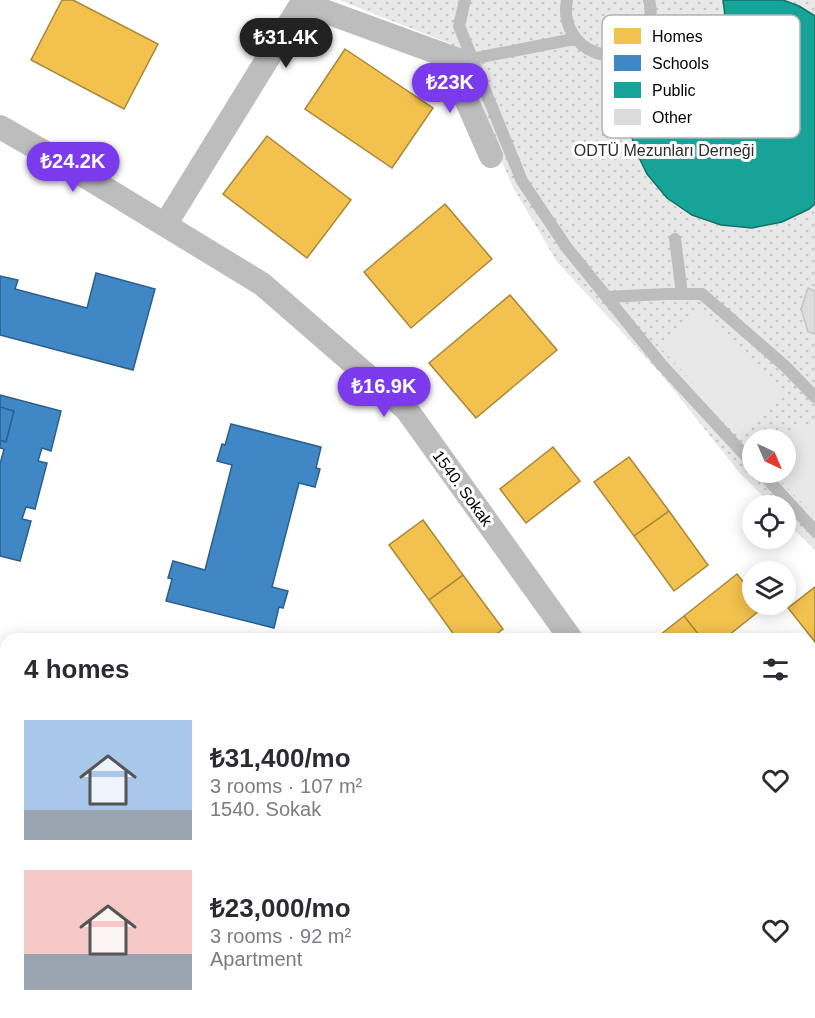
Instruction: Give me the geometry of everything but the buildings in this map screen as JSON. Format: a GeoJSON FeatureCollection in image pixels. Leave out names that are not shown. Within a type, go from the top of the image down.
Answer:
{"type":"FeatureCollection","features":[{"type":"Feature","properties":{"kind":"street"},"geometry":{"type":"LineString","coordinates":[[165,225],[303,2],[459,59],[491,156]]}},
{"type":"Feature","properties":{"kind":"street","name":"1540. Sokak"},"geometry":{"type":"LineString","coordinates":[[0,127],[70,166],[262,284],[407,410],[567,633]]}},
{"type":"Feature","properties":{"kind":"lane"},"geometry":{"type":"LineString","coordinates":[[567,0],[566,18],[574,39],[582,47],[602,54]]}},
{"type":"Feature","properties":{"kind":"lane"},"geometry":{"type":"LineString","coordinates":[[649,0],[650,15]]}},
{"type":"Feature","properties":{"kind":"lane"},"geometry":{"type":"LineString","coordinates":[[461,1],[459,59],[522,181],[567,248],[661,364],[742,452]]}},
{"type":"Feature","properties":{"kind":"lane"},"geometry":{"type":"LineString","coordinates":[[459,59],[574,39]]}},
{"type":"Feature","properties":{"kind":"lane"},"geometry":{"type":"LineString","coordinates":[[675,240],[682,294]]}},
{"type":"Feature","properties":{"kind":"lane"},"geometry":{"type":"LineString","coordinates":[[607,297],[702,294],[785,366],[815,398]]}},
{"type":"Feature","properties":{"kind":"lane"},"geometry":{"type":"LineString","coordinates":[[771,483],[815,531]]}},
{"type":"Feature","properties":{"kind":"green space","name":"ODTÜ Mezunları Derneği"},"geometry":{"type":"Polygon","coordinates":[[[339,0],[815,0],[815,550],[796,531],[796,495],[761,495],[750,483],[796,483],[796,429],[742,429],[742,475],[661,374],[557,262],[513,187],[451,44],[339,0]]]}},
{"type":"Feature","properties":{"kind":"green space"},"geometry":{"type":"Polygon","coordinates":[[[701,306],[782,393],[740,432],[658,345],[701,306]]]}},
{"type":"Feature","properties":{"kind":"green space"},"geometry":{"type":"Polygon","coordinates":[[[815,424],[815,516],[783,483],[796,483],[796,429],[794,429],[799,425],[815,424]]]}}]}
